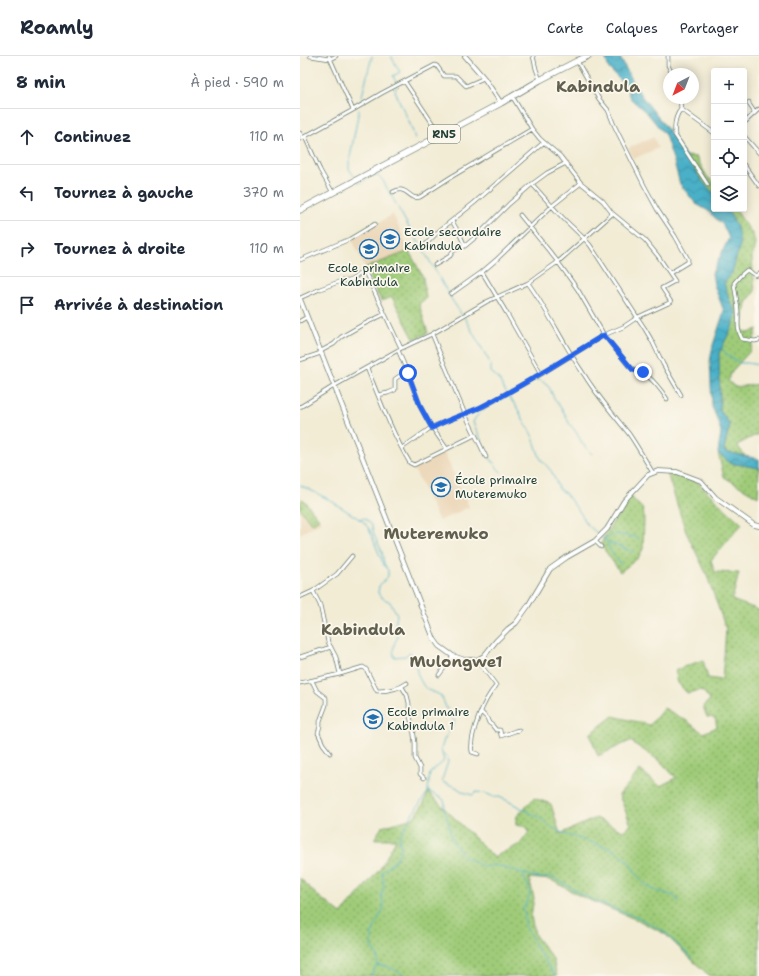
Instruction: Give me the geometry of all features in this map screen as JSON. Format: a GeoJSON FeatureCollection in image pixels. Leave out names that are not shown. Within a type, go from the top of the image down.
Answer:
{"type":"FeatureCollection","features":[{"type":"Feature","properties":{"kind":"highway","name":"RN5"},"geometry":{"type":"LineString","coordinates":[[300,210],[441,136],[540,80],[588,56]]}},
{"type":"Feature","properties":{"kind":"street"},"geometry":{"type":"LineString","coordinates":[[310,56],[336,56]]}},
{"type":"Feature","properties":{"kind":"street"},"geometry":{"type":"LineString","coordinates":[[465,56],[484,78],[501,103]]}},
{"type":"Feature","properties":{"kind":"street"},"geometry":{"type":"LineString","coordinates":[[533,56],[540,80]]}},
{"type":"Feature","properties":{"kind":"street"},"geometry":{"type":"LineString","coordinates":[[668,56],[669,68]]}},
{"type":"Feature","properties":{"kind":"street"},"geometry":{"type":"LineString","coordinates":[[329,57],[354,110]]}},
{"type":"Feature","properties":{"kind":"street"},"geometry":{"type":"LineString","coordinates":[[577,61],[599,99],[608,110],[644,185],[688,260],[688,262],[670,273]]}},
{"type":"Feature","properties":{"kind":"street"},"geometry":{"type":"LineString","coordinates":[[302,138],[435,65],[438,66],[444,76],[456,76],[466,86],[484,78]]}},
{"type":"Feature","properties":{"kind":"street"},"geometry":{"type":"LineString","coordinates":[[405,82],[441,136]]}},
{"type":"Feature","properties":{"kind":"street"},"geometry":{"type":"LineString","coordinates":[[402,448],[432,428],[494,400],[604,335],[623,327],[638,317],[671,302],[662,288],[675,281],[645,240],[612,213],[603,201],[581,183],[554,150],[543,143],[532,129],[512,96]]}},
{"type":"Feature","properties":{"kind":"street"},"geometry":{"type":"LineString","coordinates":[[749,102],[755,113]]}},
{"type":"Feature","properties":{"kind":"street"},"geometry":{"type":"LineString","coordinates":[[681,104],[681,109],[678,112],[674,128],[675,135],[708,185]]}},
{"type":"Feature","properties":{"kind":"street"},"geometry":{"type":"LineString","coordinates":[[681,109],[711,131]]}},
{"type":"Feature","properties":{"kind":"street"},"geometry":{"type":"LineString","coordinates":[[747,120],[759,109]]}},
{"type":"Feature","properties":{"kind":"street"},"geometry":{"type":"LineString","coordinates":[[393,192],[403,190],[414,198],[418,198],[532,129]]}},
{"type":"Feature","properties":{"kind":"street"},"geometry":{"type":"LineString","coordinates":[[300,133],[333,193]]}},
{"type":"Feature","properties":{"kind":"street"},"geometry":{"type":"LineString","coordinates":[[747,139],[759,153]]}},
{"type":"Feature","properties":{"kind":"street"},"geometry":{"type":"LineString","coordinates":[[424,246],[543,143]]}},
{"type":"Feature","properties":{"kind":"street"},"geometry":{"type":"LineString","coordinates":[[435,265],[450,256],[453,251],[465,246],[532,184],[547,173],[566,163]]}},
{"type":"Feature","properties":{"kind":"street"},"geometry":{"type":"LineString","coordinates":[[747,169],[759,186]]}},
{"type":"Feature","properties":{"kind":"street"},"geometry":{"type":"LineString","coordinates":[[451,294],[482,272],[552,206],[581,183]]}},
{"type":"Feature","properties":{"kind":"street"},"geometry":{"type":"LineString","coordinates":[[532,184],[585,239],[638,317],[681,395]]}},
{"type":"Feature","properties":{"kind":"street"},"geometry":{"type":"LineString","coordinates":[[300,407],[334,386],[400,349],[432,334],[486,302],[528,283],[558,262],[610,217],[612,213]]}},
{"type":"Feature","properties":{"kind":"street"},"geometry":{"type":"LineString","coordinates":[[520,215],[558,262],[585,301],[604,335],[629,366],[633,370],[643,372],[659,388],[667,399]]}},
{"type":"Feature","properties":{"kind":"street"},"geometry":{"type":"LineString","coordinates":[[452,222],[465,246]]}},
{"type":"Feature","properties":{"kind":"street"},"geometry":{"type":"LineString","coordinates":[[300,260],[350,239],[375,224]]}},
{"type":"Feature","properties":{"kind":"street"},"geometry":{"type":"LineString","coordinates":[[447,449],[432,428],[421,408],[400,349],[364,270],[353,279],[341,281],[300,298],[434,639],[439,646],[454,656],[465,660],[477,660],[484,656],[496,641],[516,622],[528,606],[550,569],[567,557],[595,541],[607,529],[624,501],[648,475],[658,471],[677,472],[701,481],[716,498],[754,525],[759,526]]}},
{"type":"Feature","properties":{"kind":"street"},"geometry":{"type":"LineString","coordinates":[[759,273],[756,276],[747,270],[734,283],[738,312],[738,330],[742,339],[755,341],[759,340]]}},
{"type":"Feature","properties":{"kind":"street"},"geometry":{"type":"LineString","coordinates":[[482,272],[540,374]]}},
{"type":"Feature","properties":{"kind":"street"},"geometry":{"type":"LineString","coordinates":[[528,283],[592,388],[628,434],[653,473]]}},
{"type":"Feature","properties":{"kind":"street"},"geometry":{"type":"LineString","coordinates":[[300,360],[321,352],[362,324],[385,314]]}},
{"type":"Feature","properties":{"kind":"street"},"geometry":{"type":"LineString","coordinates":[[300,321],[307,317]]}},
{"type":"Feature","properties":{"kind":"street"},"geometry":{"type":"LineString","coordinates":[[432,334],[465,414],[486,457]]}},
{"type":"Feature","properties":{"kind":"street"},"geometry":{"type":"LineString","coordinates":[[367,368],[393,430],[410,463],[414,465],[475,435]]}},
{"type":"Feature","properties":{"kind":"street"},"geometry":{"type":"LineString","coordinates":[[378,395],[395,390],[395,379],[406,369]]}},
{"type":"Feature","properties":{"kind":"street"},"geometry":{"type":"LineString","coordinates":[[595,541],[601,547]]}},
{"type":"Feature","properties":{"kind":"street"},"geometry":{"type":"LineString","coordinates":[[300,597],[313,591],[337,574],[352,556]]}},
{"type":"Feature","properties":{"kind":"street"},"geometry":{"type":"LineString","coordinates":[[313,591],[320,605],[328,642],[336,657],[340,674]]}},
{"type":"Feature","properties":{"kind":"street"},"geometry":{"type":"LineString","coordinates":[[300,657],[331,647]]}},
{"type":"Feature","properties":{"kind":"street"},"geometry":{"type":"LineString","coordinates":[[439,675],[454,656]]}},
{"type":"Feature","properties":{"kind":"street"},"geometry":{"type":"LineString","coordinates":[[477,660],[496,685],[481,712],[473,736],[471,745],[472,752],[478,754]]}},
{"type":"Feature","properties":{"kind":"street"},"geometry":{"type":"LineString","coordinates":[[300,683],[363,667],[366,669],[377,691],[385,691],[402,687],[407,683]]}},
{"type":"Feature","properties":{"kind":"street"},"geometry":{"type":"LineString","coordinates":[[312,680],[317,691],[326,698],[326,705],[320,721],[318,733],[323,744],[330,753]]}},
{"type":"Feature","properties":{"kind":"street"},"geometry":{"type":"LineString","coordinates":[[402,687],[407,695],[409,703],[409,713],[416,746],[414,751],[415,758],[420,768],[420,774],[424,778]]}},
{"type":"Feature","properties":{"kind":"street"},"geometry":{"type":"LineString","coordinates":[[481,712],[487,718],[488,723],[496,730],[500,730],[501,736],[519,730]]}},
{"type":"Feature","properties":{"kind":"shaded area"},"geometry":{"type":"Polygon","coordinates":[[[654,137],[658,148],[633,159],[628,148],[654,137]]]}},
{"type":"Feature","properties":{"kind":"shaded area"},"geometry":{"type":"Polygon","coordinates":[[[393,214],[409,251],[365,268],[352,239],[393,214]]]}},
{"type":"Feature","properties":{"kind":"shaded area","name":"École primaire Muteremuko"},"geometry":{"type":"Polygon","coordinates":[[[444,453],[469,507],[439,521],[413,467],[444,453]]]}},
{"type":"Feature","properties":{"kind":"shaded area"},"geometry":{"type":"Polygon","coordinates":[[[300,495],[321,522],[300,534],[300,495]]]}},
{"type":"Feature","properties":{"kind":"green space"},"geometry":{"type":"Polygon","coordinates":[[[685,156],[696,157],[708,178],[711,180],[711,191],[685,156]]]}},
{"type":"Feature","properties":{"kind":"green space"},"geometry":{"type":"Polygon","coordinates":[[[729,212],[737,212],[753,235],[755,243],[752,258],[755,291],[746,303],[742,330],[749,333],[757,329],[751,350],[732,371],[728,381],[735,387],[759,384],[758,434],[737,445],[745,456],[726,452],[724,449],[730,424],[720,411],[719,353],[732,327],[736,313],[729,299],[724,283],[732,273],[737,227],[729,212]]]}},
{"type":"Feature","properties":{"kind":"green space"},"geometry":{"type":"Polygon","coordinates":[[[409,251],[423,277],[426,298],[419,304],[428,333],[414,339],[392,297],[381,301],[365,268],[409,251]]]}},
{"type":"Feature","properties":{"kind":"green space"},"geometry":{"type":"Polygon","coordinates":[[[718,453],[730,463],[759,468],[758,497],[724,477],[718,453]]]}},
{"type":"Feature","properties":{"kind":"green space"},"geometry":{"type":"Polygon","coordinates":[[[667,473],[698,482],[742,524],[711,560],[715,572],[739,573],[732,600],[759,610],[759,976],[710,976],[665,934],[642,922],[580,896],[551,880],[529,878],[534,898],[531,916],[535,935],[553,959],[557,976],[300,976],[300,878],[317,895],[341,914],[380,869],[396,839],[374,839],[382,827],[413,818],[424,803],[428,792],[494,857],[520,844],[529,832],[527,827],[516,825],[516,817],[534,798],[551,804],[560,834],[596,818],[623,831],[631,825],[619,795],[640,770],[660,786],[676,778],[661,762],[630,741],[598,756],[590,734],[613,716],[650,725],[664,708],[687,721],[703,733],[717,727],[715,718],[707,717],[703,706],[710,700],[702,690],[687,693],[678,683],[675,670],[703,660],[708,678],[722,680],[726,629],[706,573],[686,532],[667,473]]]}},
{"type":"Feature","properties":{"kind":"green space"},"geometry":{"type":"Polygon","coordinates":[[[629,495],[643,509],[643,549],[638,558],[620,572],[601,545],[604,537],[629,495]]]}},
{"type":"Feature","properties":{"kind":"green space"},"geometry":{"type":"Polygon","coordinates":[[[303,499],[319,519],[312,524],[300,509],[300,502],[303,499]]]}},
{"type":"Feature","properties":{"kind":"water"},"geometry":{"type":"Polygon","coordinates":[[[605,56],[619,56],[640,94],[668,130],[703,182],[711,191],[711,212],[729,212],[737,227],[740,245],[732,273],[724,283],[729,299],[736,313],[732,327],[719,353],[720,411],[730,424],[724,449],[726,452],[759,459],[759,468],[730,463],[718,453],[721,432],[712,407],[710,361],[713,345],[724,311],[714,285],[712,273],[729,238],[723,225],[707,210],[696,204],[680,184],[665,135],[648,114],[630,98],[625,85],[609,69],[605,56]]]}},
{"type":"Feature","properties":{"kind":"waterway"},"geometry":{"type":"LineString","coordinates":[[360,104],[372,56]]}},
{"type":"Feature","properties":{"kind":"waterway"},"geometry":{"type":"LineString","coordinates":[[392,56],[400,72],[393,76],[397,84]]}},
{"type":"Feature","properties":{"kind":"waterway"},"geometry":{"type":"LineString","coordinates":[[397,86],[395,91],[415,139]]}},
{"type":"Feature","properties":{"kind":"waterway"},"geometry":{"type":"LineString","coordinates":[[354,176],[349,169],[349,163],[359,110]]}},
{"type":"Feature","properties":{"kind":"waterway"},"geometry":{"type":"LineString","coordinates":[[358,183],[375,174],[382,179],[411,231],[462,315]]}},
{"type":"Feature","properties":{"kind":"waterway"},"geometry":{"type":"LineString","coordinates":[[464,317],[491,365],[491,372],[498,378],[506,392]]}},
{"type":"Feature","properties":{"kind":"waterway"},"geometry":{"type":"LineString","coordinates":[[722,348],[726,354],[740,363],[759,365]]}},
{"type":"Feature","properties":{"kind":"waterway"},"geometry":{"type":"LineString","coordinates":[[534,380],[539,380],[549,387],[569,423],[582,443],[592,454]]}},
{"type":"Feature","properties":{"kind":"waterway"},"geometry":{"type":"LineString","coordinates":[[501,472],[487,453],[473,422],[485,409],[512,392]]}},
{"type":"Feature","properties":{"kind":"waterway"},"geometry":{"type":"LineString","coordinates":[[507,395],[516,406],[533,437],[540,458],[552,472],[559,489],[565,493],[582,515],[584,521],[599,535]]}},
{"type":"Feature","properties":{"kind":"waterway"},"geometry":{"type":"LineString","coordinates":[[759,409],[757,415],[759,421]]}},
{"type":"Feature","properties":{"kind":"waterway"},"geometry":{"type":"LineString","coordinates":[[300,485],[328,499],[364,522],[369,529],[384,566],[388,570],[388,576],[379,586],[378,593],[381,597],[390,602],[397,614],[395,628],[398,637],[395,642],[394,657],[405,656],[410,653],[413,655],[417,672],[422,684],[428,690],[440,695],[447,709],[451,711],[452,718],[455,721],[444,740],[441,749],[444,761],[430,773],[428,792],[413,813],[399,837],[401,850],[395,861],[382,871],[384,887],[381,896],[384,907],[372,933],[372,948],[378,957],[377,965],[371,976]]}},
{"type":"Feature","properties":{"kind":"waterway"},"geometry":{"type":"LineString","coordinates":[[359,519],[366,519],[372,526],[387,569]]}},
{"type":"Feature","properties":{"kind":"waterway"},"geometry":{"type":"LineString","coordinates":[[604,539],[615,534],[636,537],[639,539]]}},
{"type":"Feature","properties":{"kind":"waterway"},"geometry":{"type":"LineString","coordinates":[[601,537],[606,541],[633,552]]}},
{"type":"Feature","properties":{"kind":"waterway"},"geometry":{"type":"LineString","coordinates":[[607,542],[611,552],[621,565]]}},
{"type":"Feature","properties":{"kind":"waterway"},"geometry":{"type":"LineString","coordinates":[[442,753],[447,756],[448,762],[442,780],[444,783],[472,795],[477,792],[499,797],[540,818],[551,827],[565,834],[609,848],[628,861],[641,880],[648,887],[674,896],[679,902]]}},
{"type":"Feature","properties":{"kind":"waterway"},"geometry":{"type":"LineString","coordinates":[[428,791],[443,799],[445,803],[444,809],[453,842],[465,858],[484,867],[494,865],[539,878],[552,877],[589,898],[638,917],[665,932],[693,959]]}},
{"type":"Feature","properties":{"kind":"waterway"},"geometry":{"type":"LineString","coordinates":[[524,874],[530,892],[528,901],[523,908],[525,925],[554,976]]}},
{"type":"Feature","properties":{"kind":"waterway"},"geometry":{"type":"LineString","coordinates":[[377,965],[389,967],[406,976]]}},
{"type":"Feature","properties":{"kind":"place","name":"Ecole secondaire Kabindula"},"geometry":{"type":"Point","coordinates":[390,239]}},
{"type":"Feature","properties":{"kind":"place","name":"Ecole primaire Kabindula"},"geometry":{"type":"Point","coordinates":[369,249]}},
{"type":"Feature","properties":{"kind":"place","name":"École primaire Muteremuko"},"geometry":{"type":"Point","coordinates":[441,487]}},
{"type":"Feature","properties":{"kind":"place","name":"Ecole primaire Kabindula 1"},"geometry":{"type":"Point","coordinates":[373,719]}},
{"type":"Feature","properties":{"kind":"district","name":"Kabindula"},"geometry":{"type":"Point","coordinates":[598,86]}},
{"type":"Feature","properties":{"kind":"district","name":"Muteremuko"},"geometry":{"type":"Point","coordinates":[436,533]}},
{"type":"Feature","properties":{"kind":"district","name":"Kabindula"},"geometry":{"type":"Point","coordinates":[363,629]}},
{"type":"Feature","properties":{"kind":"district","name":"Mulongwe1"},"geometry":{"type":"Point","coordinates":[456,661]}},
{"type":"Feature","properties":{"kind":"route"},"geometry":{"type":"LineString","coordinates":[[408,373],[421,408],[432,428],[482,407],[604,335],[633,370],[643,372]]}}]}
